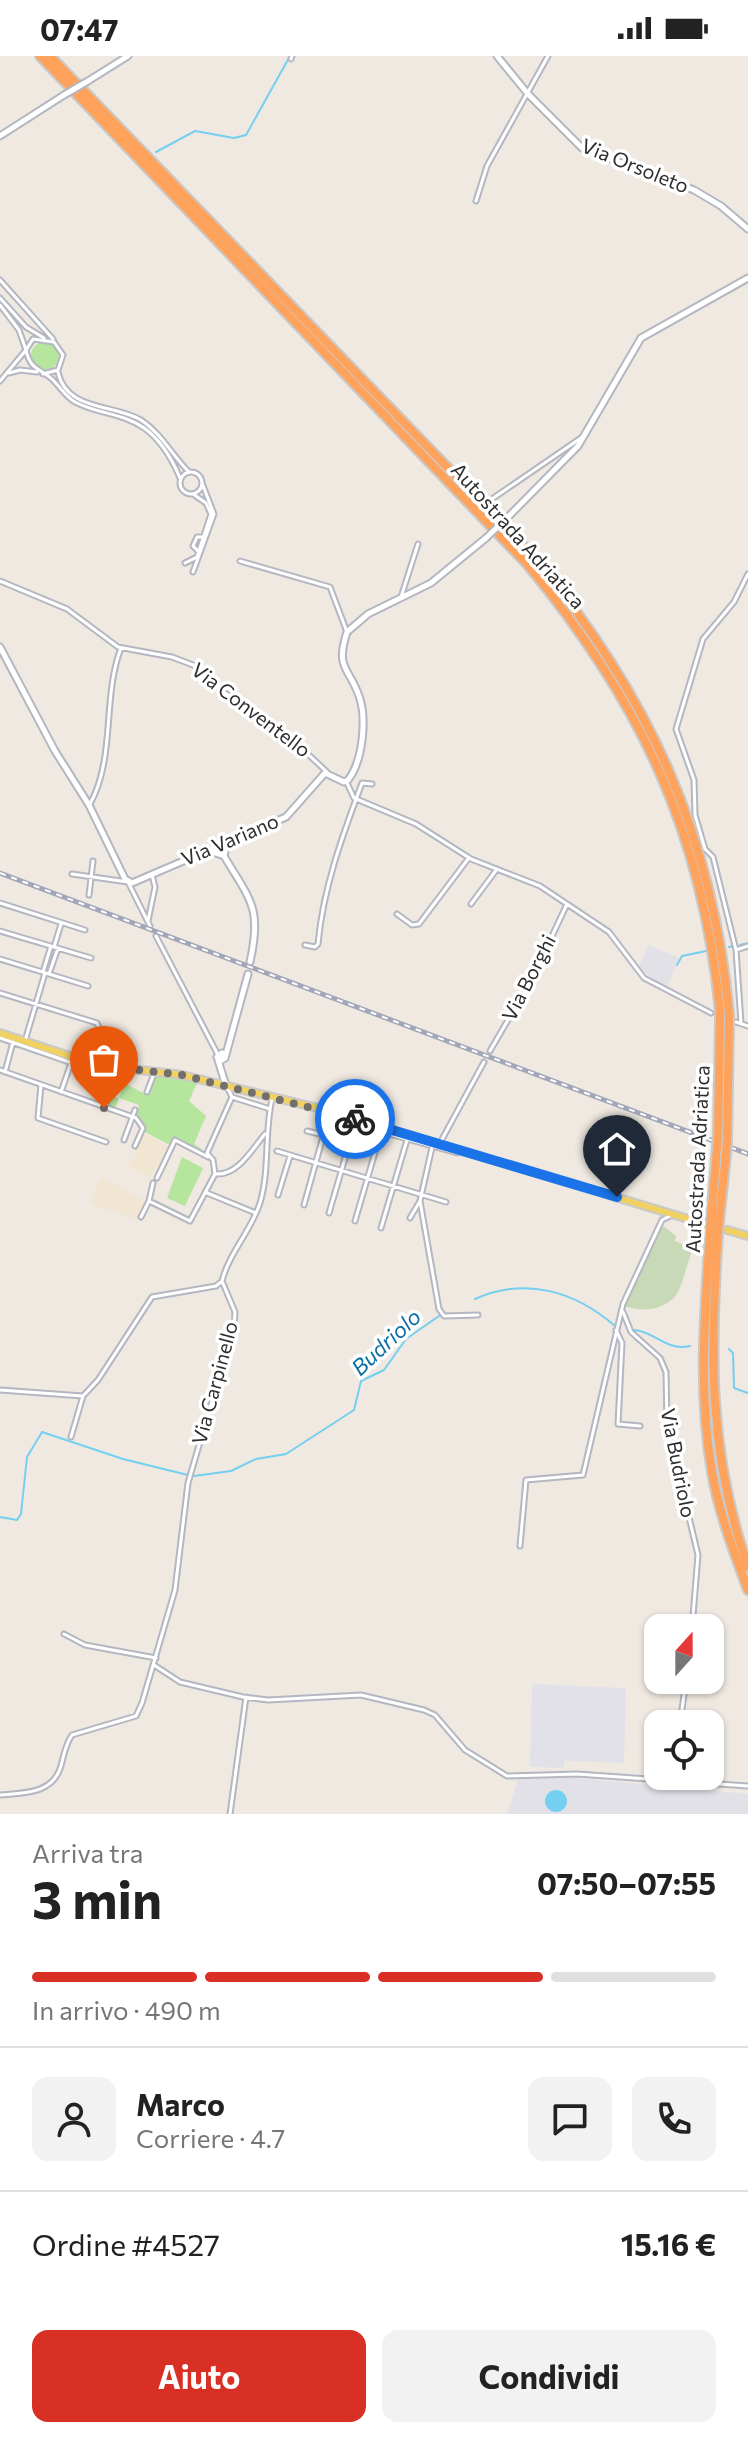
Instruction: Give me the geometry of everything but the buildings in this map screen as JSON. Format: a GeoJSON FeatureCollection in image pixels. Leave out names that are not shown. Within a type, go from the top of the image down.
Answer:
{"type":"FeatureCollection","features":[{"type":"Feature","properties":{"kind":"highway","name":"Autostrada Adriatica"},"geometry":{"type":"LineString","coordinates":[[38,56],[516,553],[592,647],[644,734],[680,815],[707,917],[724,1017],[712,1324],[714,1417],[722,1479],[748,1567]]}},
{"type":"Feature","properties":{"kind":"highway","name":"Autostrada Adriatica"},"geometry":{"type":"LineString","coordinates":[[53,56],[533,556],[596,637],[644,715],[688,813],[715,915],[724,1017],[727,1141],[704,1332],[706,1427],[721,1510],[748,1590]]}},
{"type":"Feature","properties":{"kind":"main road"},"geometry":{"type":"LineString","coordinates":[[0,1035],[25,1041],[96,1068],[155,1071],[330,1114],[748,1236]]}},
{"type":"Feature","properties":{"kind":"street"},"geometry":{"type":"LineString","coordinates":[[0,136],[128,56]]}},
{"type":"Feature","properties":{"kind":"street","name":"Via Orsoleto"},"geometry":{"type":"LineString","coordinates":[[497,56],[528,94],[582,148],[694,190],[721,206],[748,229]]}},
{"type":"Feature","properties":{"kind":"street"},"geometry":{"type":"LineString","coordinates":[[476,201],[487,166],[548,56]]}},
{"type":"Feature","properties":{"kind":"street"},"geometry":{"type":"LineString","coordinates":[[347,632],[368,614],[400,600],[453,567],[564,462],[585,436],[641,338],[748,278]]}},
{"type":"Feature","properties":{"kind":"street"},"geometry":{"type":"LineString","coordinates":[[0,280],[47,329],[63,355],[58,370],[62,384],[79,399],[129,414],[154,430],[188,471],[198,474],[214,510],[193,572]]}},
{"type":"Feature","properties":{"kind":"street"},"geometry":{"type":"LineString","coordinates":[[0,298],[26,327],[54,342]]}},
{"type":"Feature","properties":{"kind":"street"},"geometry":{"type":"LineString","coordinates":[[0,305],[19,330],[28,361],[41,374],[76,403],[126,418],[158,441],[180,478],[183,491],[193,494],[210,509],[205,538]]}},
{"type":"Feature","properties":{"kind":"street"},"geometry":{"type":"LineString","coordinates":[[0,381],[31,340],[45,338]]}},
{"type":"Feature","properties":{"kind":"street"},"geometry":{"type":"LineString","coordinates":[[6,374],[20,370],[41,374],[58,370]]}},
{"type":"Feature","properties":{"kind":"street"},"geometry":{"type":"LineString","coordinates":[[489,501],[585,436]]}},
{"type":"Feature","properties":{"kind":"street"},"geometry":{"type":"LineString","coordinates":[[180,478],[188,471]]}},
{"type":"Feature","properties":{"kind":"street"},"geometry":{"type":"LineString","coordinates":[[193,494],[202,483]]}},
{"type":"Feature","properties":{"kind":"street"},"geometry":{"type":"LineString","coordinates":[[201,552],[194,548],[196,539],[205,538]]}},
{"type":"Feature","properties":{"kind":"street"},"geometry":{"type":"LineString","coordinates":[[400,600],[418,544]]}},
{"type":"Feature","properties":{"kind":"street"},"geometry":{"type":"LineString","coordinates":[[185,563],[201,552]]}},
{"type":"Feature","properties":{"kind":"street"},"geometry":{"type":"LineString","coordinates":[[240,561],[330,587],[347,632],[343,667],[361,702],[361,740],[355,770],[346,782]]}},
{"type":"Feature","properties":{"kind":"street"},"geometry":{"type":"LineString","coordinates":[[741,1023],[736,950],[713,857],[705,849],[695,815],[694,780],[676,729],[703,639],[734,602],[748,574]]}},
{"type":"Feature","properties":{"kind":"street","name":"Via Conventello"},"geometry":{"type":"LineString","coordinates":[[0,581],[52,601],[121,648],[172,657],[193,665],[222,691],[281,729],[327,772]]}},
{"type":"Feature","properties":{"kind":"street"},"geometry":{"type":"LineString","coordinates":[[404,589],[409,595]]}},
{"type":"Feature","properties":{"kind":"street"},"geometry":{"type":"LineString","coordinates":[[0,647],[55,751],[89,805],[149,924],[155,887],[152,875]]}},
{"type":"Feature","properties":{"kind":"street"},"geometry":{"type":"LineString","coordinates":[[89,805],[104,753],[112,678],[121,648]]}},
{"type":"Feature","properties":{"kind":"street"},"geometry":{"type":"LineString","coordinates":[[327,772],[346,782],[354,798],[416,824],[468,858],[527,879],[567,904],[609,932],[644,978],[748,1026]]}},
{"type":"Feature","properties":{"kind":"street","name":"Via Variano"},"geometry":{"type":"LineString","coordinates":[[128,882],[152,875],[206,850],[221,850],[229,841],[286,817],[327,772]]}},
{"type":"Feature","properties":{"kind":"street"},"geometry":{"type":"LineString","coordinates":[[305,945],[315,947],[318,944],[325,894],[344,840],[354,798],[362,783],[372,784]]}},
{"type":"Feature","properties":{"kind":"street"},"geometry":{"type":"LineString","coordinates":[[221,850],[257,917],[250,962]]}},
{"type":"Feature","properties":{"kind":"street"},"geometry":{"type":"LineString","coordinates":[[397,914],[412,925],[419,924],[468,858]]}},
{"type":"Feature","properties":{"kind":"street"},"geometry":{"type":"LineString","coordinates":[[89,895],[93,861]]}},
{"type":"Feature","properties":{"kind":"street"},"geometry":{"type":"LineString","coordinates":[[471,904],[497,869]]}},
{"type":"Feature","properties":{"kind":"street"},"geometry":{"type":"LineString","coordinates":[[72,874],[128,882]]}},
{"type":"Feature","properties":{"kind":"street"},"geometry":{"type":"LineString","coordinates":[[0,903],[85,930]]}},
{"type":"Feature","properties":{"kind":"street","name":"Via Borghi"},"geometry":{"type":"LineString","coordinates":[[490,1051],[534,975],[567,904]]}},
{"type":"Feature","properties":{"kind":"street"},"geometry":{"type":"LineString","coordinates":[[25,1041],[61,922]]}},
{"type":"Feature","properties":{"kind":"street"},"geometry":{"type":"LineString","coordinates":[[0,931],[91,958]]}},
{"type":"Feature","properties":{"kind":"street"},"geometry":{"type":"LineString","coordinates":[[156,936],[221,1057],[221,1070],[232,1097],[270,1109]]}},
{"type":"Feature","properties":{"kind":"street"},"geometry":{"type":"LineString","coordinates":[[736,950],[748,946]]}},
{"type":"Feature","properties":{"kind":"street"},"geometry":{"type":"LineString","coordinates":[[0,959],[88,986]]}},
{"type":"Feature","properties":{"kind":"street"},"geometry":{"type":"LineString","coordinates":[[221,1057],[228,1047],[248,974]]}},
{"type":"Feature","properties":{"kind":"street"},"geometry":{"type":"LineString","coordinates":[[0,993],[99,1027],[115,1067]]}},
{"type":"Feature","properties":{"kind":"street"},"geometry":{"type":"LineString","coordinates":[[0,1035],[71,1063],[96,1068],[115,1078],[104,1108]]}},
{"type":"Feature","properties":{"kind":"street"},"geometry":{"type":"LineString","coordinates":[[13,1042],[2,1071],[132,1117],[143,1125],[135,1146]]}},
{"type":"Feature","properties":{"kind":"street"},"geometry":{"type":"LineString","coordinates":[[410,1218],[420,1201],[435,1144],[484,1062]]}},
{"type":"Feature","properties":{"kind":"street"},"geometry":{"type":"LineString","coordinates":[[61,1092],[71,1063]]}},
{"type":"Feature","properties":{"kind":"street"},"geometry":{"type":"LineString","coordinates":[[147,1092],[155,1071]]}},
{"type":"Feature","properties":{"kind":"street"},"geometry":{"type":"LineString","coordinates":[[41,1085],[38,1118],[106,1142]]}},
{"type":"Feature","properties":{"kind":"street"},"geometry":{"type":"LineString","coordinates":[[208,1157],[232,1097]]}},
{"type":"Feature","properties":{"kind":"street"},"geometry":{"type":"LineString","coordinates":[[71,1437],[83,1396],[98,1380],[152,1297],[216,1286],[222,1281],[256,1213],[266,1176],[265,1134],[272,1099]]}},
{"type":"Feature","properties":{"kind":"street"},"geometry":{"type":"LineString","coordinates":[[124,1140],[135,1110]]}},
{"type":"Feature","properties":{"kind":"street"},"geometry":{"type":"LineString","coordinates":[[304,1205],[330,1114],[457,1153]]}},
{"type":"Feature","properties":{"kind":"street"},"geometry":{"type":"LineString","coordinates":[[329,1213],[355,1124]]}},
{"type":"Feature","properties":{"kind":"street"},"geometry":{"type":"LineString","coordinates":[[307,1131],[324,1135]]}},
{"type":"Feature","properties":{"kind":"street"},"geometry":{"type":"LineString","coordinates":[[355,1221],[381,1132]]}},
{"type":"Feature","properties":{"kind":"street"},"geometry":{"type":"LineString","coordinates":[[215,1174],[224,1174],[237,1166],[265,1134]]}},
{"type":"Feature","properties":{"kind":"street"},"geometry":{"type":"LineString","coordinates":[[149,1201],[190,1221],[215,1174],[213,1160],[175,1140],[157,1178]]}},
{"type":"Feature","properties":{"kind":"street"},"geometry":{"type":"LineString","coordinates":[[381,1228],[407,1140]]}},
{"type":"Feature","properties":{"kind":"street"},"geometry":{"type":"LineString","coordinates":[[277,1151],[446,1202]]}},
{"type":"Feature","properties":{"kind":"street"},"geometry":{"type":"LineString","coordinates":[[278,1195],[290,1156]]}},
{"type":"Feature","properties":{"kind":"street"},"geometry":{"type":"LineString","coordinates":[[141,1217],[153,1183]]}},
{"type":"Feature","properties":{"kind":"street"},"geometry":{"type":"LineString","coordinates":[[207,1193],[256,1213]]}},
{"type":"Feature","properties":{"kind":"street"},"geometry":{"type":"LineString","coordinates":[[420,1201],[441,1313],[478,1315]]}},
{"type":"Feature","properties":{"kind":"street"},"geometry":{"type":"LineString","coordinates":[[520,1546],[526,1480],[583,1475],[623,1304],[668,1213]]}},
{"type":"Feature","properties":{"kind":"street"},"geometry":{"type":"LineString","coordinates":[[662,1220],[668,1213]]}},
{"type":"Feature","properties":{"kind":"street","name":"Via Carpinello"},"geometry":{"type":"LineString","coordinates":[[0,1795],[40,1790],[49,1784],[57,1777],[68,1741],[77,1732],[136,1716],[157,1658],[175,1590],[188,1483],[234,1326],[235,1312],[222,1281]]}},
{"type":"Feature","properties":{"kind":"street","name":"Via Budriolo"},"geometry":{"type":"LineString","coordinates":[[623,1312],[631,1332],[660,1358],[666,1372],[667,1425],[698,1555],[693,1614]]}},
{"type":"Feature","properties":{"kind":"street"},"geometry":{"type":"LineString","coordinates":[[616,1330],[622,1343],[618,1424],[640,1426]]}},
{"type":"Feature","properties":{"kind":"street"},"geometry":{"type":"LineString","coordinates":[[0,1390],[83,1396]]}},
{"type":"Feature","properties":{"kind":"street"},"geometry":{"type":"LineString","coordinates":[[64,1634],[85,1645],[157,1658]]}},
{"type":"Feature","properties":{"kind":"street"},"geometry":{"type":"LineString","coordinates":[[154,1665],[180,1682],[246,1697],[268,1700],[361,1695],[435,1715],[465,1750],[507,1776],[577,1774],[644,1780]]}},
{"type":"Feature","properties":{"kind":"street"},"geometry":{"type":"LineString","coordinates":[[230,1814],[246,1697]]}},
{"type":"Feature","properties":{"kind":"street"},"geometry":{"type":"LineString","coordinates":[[724,1785],[748,1786]]}},
{"type":"Feature","properties":{"kind":"shaded area"},"geometry":{"type":"Polygon","coordinates":[[[648,945],[679,958],[666,989],[639,967],[648,945]]]}},
{"type":"Feature","properties":{"kind":"shaded area"},"geometry":{"type":"Polygon","coordinates":[[[143,1133],[170,1147],[159,1170],[154,1168],[149,1178],[127,1165],[135,1157],[143,1133]]]}},
{"type":"Feature","properties":{"kind":"shaded area"},"geometry":{"type":"Polygon","coordinates":[[[101,1177],[146,1202],[137,1219],[90,1204],[101,1177]]]}},
{"type":"Feature","properties":{"kind":"shaded area"},"geometry":{"type":"Polygon","coordinates":[[[532,1684],[626,1688],[624,1763],[564,1761],[564,1768],[530,1767],[532,1684]]]}},
{"type":"Feature","properties":{"kind":"shaded area"},"geometry":{"type":"Polygon","coordinates":[[[554,1776],[644,1784],[644,1790],[748,1794],[748,1814],[507,1814],[518,1780],[554,1776]]]}},
{"type":"Feature","properties":{"kind":"green space"},"geometry":{"type":"Polygon","coordinates":[[[45,342],[55,346],[59,356],[55,366],[45,370],[35,366],[31,356],[35,346],[45,342]]]}},
{"type":"Feature","properties":{"kind":"green space"},"geometry":{"type":"Polygon","coordinates":[[[156,1074],[197,1083],[189,1101],[206,1116],[194,1144],[206,1152],[175,1137],[170,1145],[143,1131],[143,1123],[136,1117],[139,1105],[119,1098],[124,1083],[147,1095],[156,1074]]]}},
{"type":"Feature","properties":{"kind":"green space"},"geometry":{"type":"Polygon","coordinates":[[[111,1096],[119,1098],[115,1109],[107,1106],[111,1096]]]}},
{"type":"Feature","properties":{"kind":"green space"},"geometry":{"type":"Polygon","coordinates":[[[182,1157],[203,1168],[185,1206],[167,1198],[182,1157]]]}},
{"type":"Feature","properties":{"kind":"green space"},"geometry":{"type":"Polygon","coordinates":[[[663,1226],[676,1236],[675,1241],[693,1249],[678,1292],[668,1303],[654,1308],[625,1306],[663,1226]]]}},
{"type":"Feature","properties":{"kind":"water"},"geometry":{"type":"Polygon","coordinates":[[[556,1790],[564,1793],[567,1801],[564,1809],[556,1812],[548,1809],[545,1801],[548,1793],[556,1790]]]}},
{"type":"Feature","properties":{"kind":"waterway"},"geometry":{"type":"LineString","coordinates":[[156,152],[195,131],[234,138],[246,135],[290,56]]}},
{"type":"Feature","properties":{"kind":"waterway"},"geometry":{"type":"LineString","coordinates":[[740,945],[748,943]]}},
{"type":"Feature","properties":{"kind":"waterway"},"geometry":{"type":"LineString","coordinates":[[729,947],[733,946]]}},
{"type":"Feature","properties":{"kind":"waterway"},"geometry":{"type":"LineString","coordinates":[[677,965],[682,956],[706,951]]}},
{"type":"Feature","properties":{"kind":"waterway","name":"Budriolo"},"geometry":{"type":"LineString","coordinates":[[475,1299],[513,1289],[550,1291],[584,1304],[615,1326]]}},
{"type":"Feature","properties":{"kind":"waterway","name":"Budriolo"},"geometry":{"type":"LineString","coordinates":[[194,1476],[231,1471],[256,1459],[286,1454],[354,1410],[361,1381],[384,1370],[406,1339],[439,1316]]}},
{"type":"Feature","properties":{"kind":"waterway","name":"Budriolo"},"geometry":{"type":"LineString","coordinates":[[634,1330],[667,1344],[690,1346]]}},
{"type":"Feature","properties":{"kind":"waterway","name":"Budriolo"},"geometry":{"type":"LineString","coordinates":[[729,1349],[733,1353],[734,1388],[748,1393]]}},
{"type":"Feature","properties":{"kind":"waterway","name":"Budriolo"},"geometry":{"type":"LineString","coordinates":[[0,1517],[17,1520],[21,1514],[27,1457],[42,1432],[123,1459],[188,1475]]}},
{"type":"Feature","properties":{"kind":"railway"},"geometry":{"type":"LineString","coordinates":[[0,873],[748,1154]]}},
{"type":"Feature","properties":{"kind":"way so far"},"geometry":{"type":"LineString","coordinates":[[104,1108],[115,1078],[96,1071],[97,1065],[182,1075],[355,1119]]}},
{"type":"Feature","properties":{"kind":"route"},"geometry":{"type":"LineString","coordinates":[[355,1119],[617,1197]]}}]}
